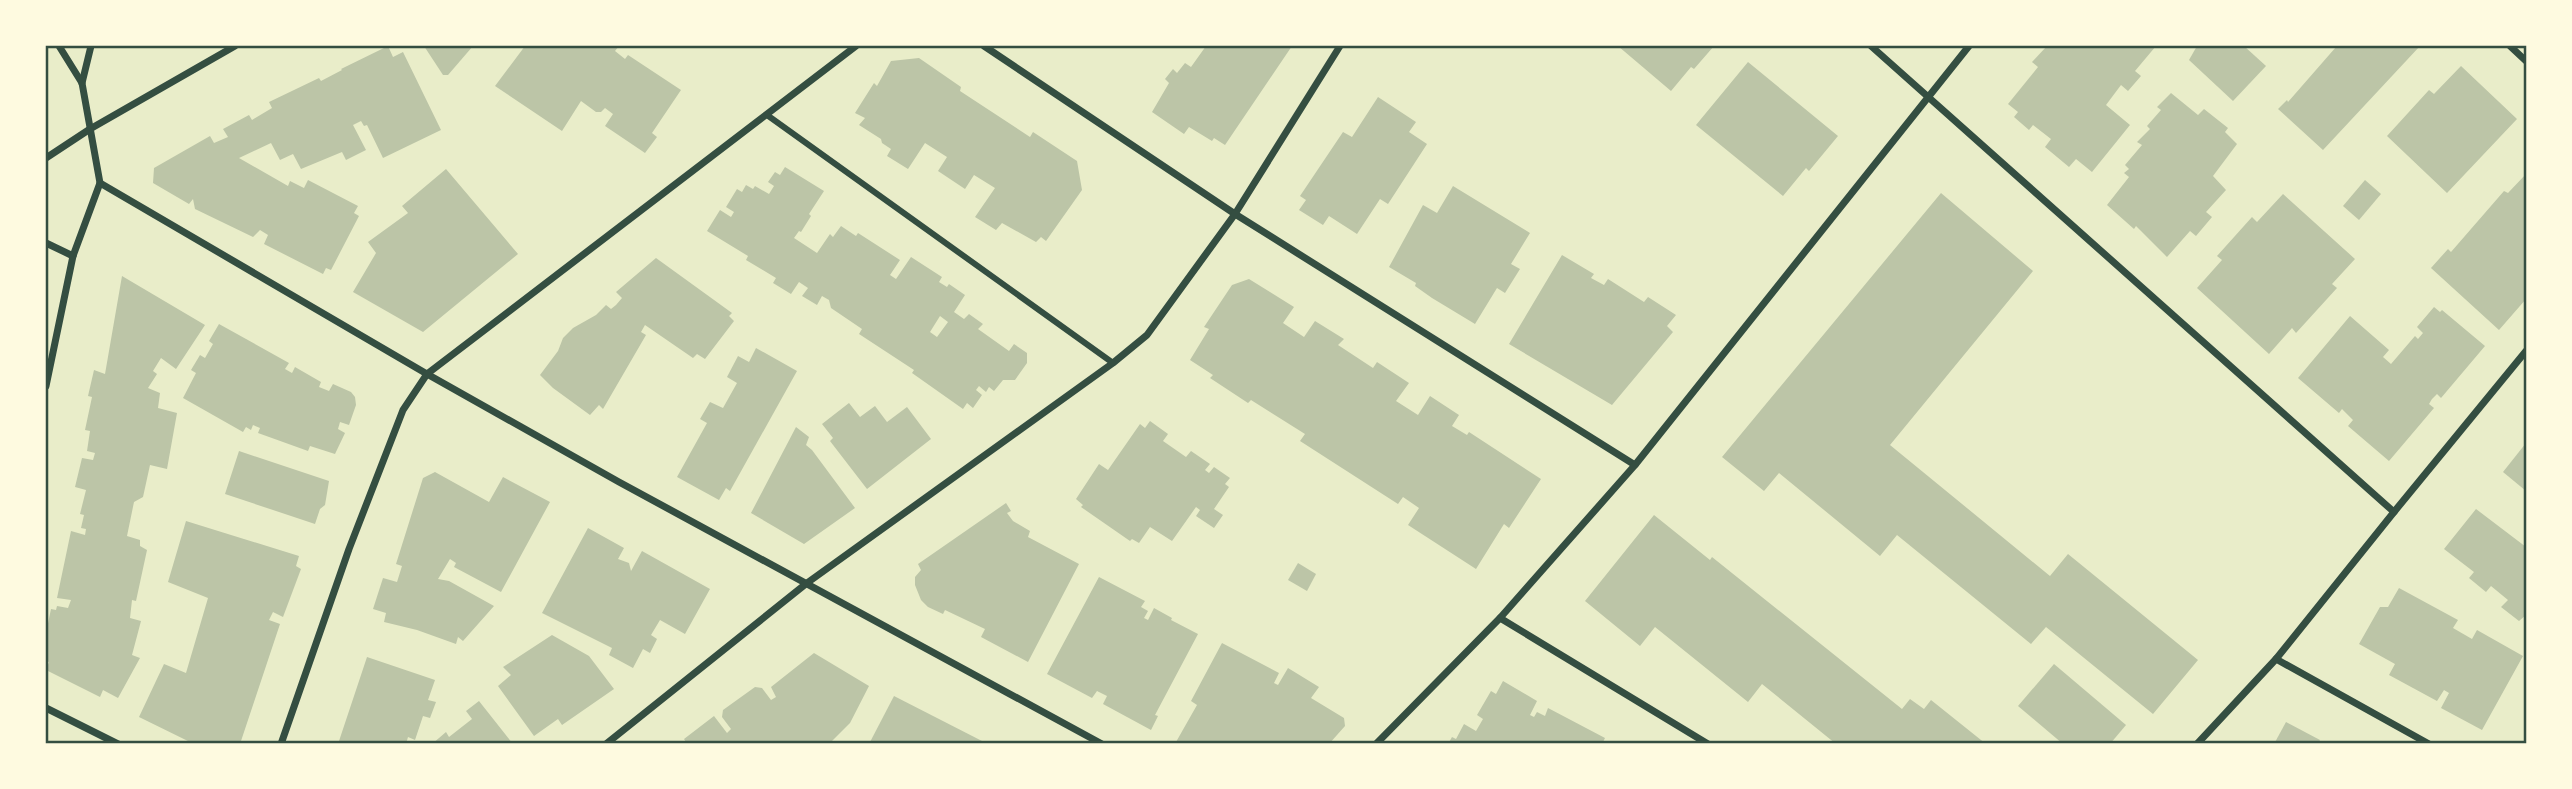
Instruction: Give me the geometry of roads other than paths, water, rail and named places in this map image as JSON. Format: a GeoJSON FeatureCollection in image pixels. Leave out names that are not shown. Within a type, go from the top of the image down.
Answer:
{"type":"FeatureCollection","features":[{"type":"Feature","properties":{"kind":"street"},"geometry":{"type":"LineString","coordinates":[[46,386],[73,256],[100,183],[82,83],[59,46]]}},
{"type":"Feature","properties":{"kind":"street"},"geometry":{"type":"LineString","coordinates":[[82,83],[90,46]]}},
{"type":"Feature","properties":{"kind":"street"},"geometry":{"type":"LineString","coordinates":[[46,158],[90,129],[235,46]]}},
{"type":"Feature","properties":{"kind":"street"},"geometry":{"type":"LineString","coordinates":[[282,744],[349,549],[403,410],[428,374],[856,46]]}},
{"type":"Feature","properties":{"kind":"street"},"geometry":{"type":"LineString","coordinates":[[984,46],[1235,214],[1635,466]]}},
{"type":"Feature","properties":{"kind":"street"},"geometry":{"type":"LineString","coordinates":[[606,744],[807,583],[1113,363],[1147,335],[1235,214],[1340,46]]}},
{"type":"Feature","properties":{"kind":"street"},"geometry":{"type":"LineString","coordinates":[[1871,46],[2393,512]]}},
{"type":"Feature","properties":{"kind":"street"},"geometry":{"type":"LineString","coordinates":[[1376,744],[1500,618],[1635,466],[1969,46]]}},
{"type":"Feature","properties":{"kind":"street"},"geometry":{"type":"LineString","coordinates":[[2510,46],[2526,61]]}},
{"type":"Feature","properties":{"kind":"street"},"geometry":{"type":"LineString","coordinates":[[767,115],[1113,363]]}},
{"type":"Feature","properties":{"kind":"street"},"geometry":{"type":"LineString","coordinates":[[100,183],[618,482],[1102,744]]}},
{"type":"Feature","properties":{"kind":"street"},"geometry":{"type":"LineString","coordinates":[[46,243],[73,256]]}},
{"type":"Feature","properties":{"kind":"street"},"geometry":{"type":"LineString","coordinates":[[2197,744],[2276,659],[2526,351]]}},
{"type":"Feature","properties":{"kind":"street"},"geometry":{"type":"LineString","coordinates":[[1500,618],[1708,744]]}},
{"type":"Feature","properties":{"kind":"street"},"geometry":{"type":"LineString","coordinates":[[2276,659],[2429,744]]}},
{"type":"Feature","properties":{"kind":"street"},"geometry":{"type":"LineString","coordinates":[[46,708],[118,744]]}}]}
